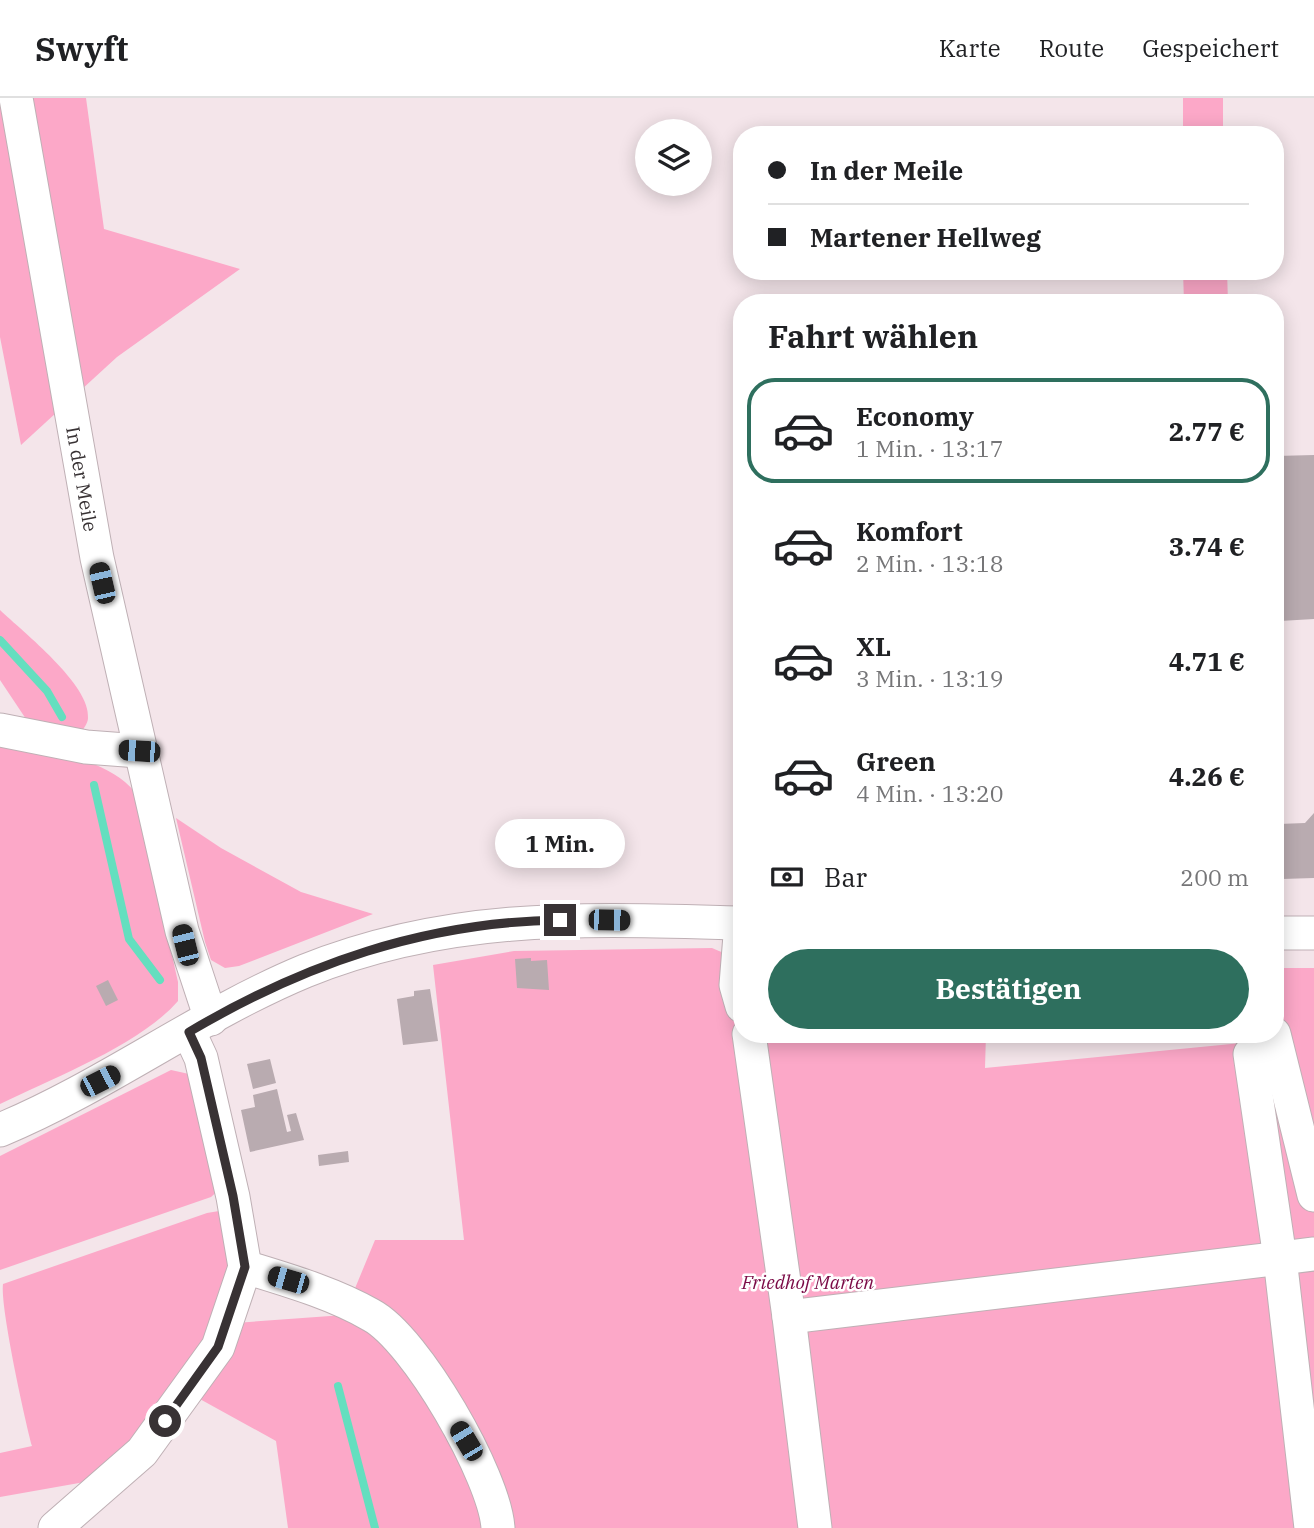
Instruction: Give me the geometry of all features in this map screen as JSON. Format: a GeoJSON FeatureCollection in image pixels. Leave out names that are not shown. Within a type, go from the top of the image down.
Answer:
{"type":"FeatureCollection","features":[{"type":"Feature","properties":{"kind":"street","name":"In der Meile"},"geometry":{"type":"LineString","coordinates":[[16,98],[97,558],[139,751],[189,960],[200,1025],[201,1058],[233,1196],[245,1267],[218,1347],[150,1442],[55,1528]]}},
{"type":"Feature","properties":{"kind":"street"},"geometry":{"type":"LineString","coordinates":[[0,730],[86,747],[139,751]]}},
{"type":"Feature","properties":{"kind":"street"},"geometry":{"type":"LineString","coordinates":[[0,1130],[47,1108],[303,972],[388,943],[442,931],[536,920],[733,923]]}},
{"type":"Feature","properties":{"kind":"street"},"geometry":{"type":"LineString","coordinates":[[1284,933],[1314,933]]}},
{"type":"Feature","properties":{"kind":"street"},"geometry":{"type":"LineString","coordinates":[[750,1043],[816,1528]]}},
{"type":"Feature","properties":{"kind":"street"},"geometry":{"type":"LineString","coordinates":[[1262,1044],[1302,1098],[1314,1195]]}},
{"type":"Feature","properties":{"kind":"street"},"geometry":{"type":"LineString","coordinates":[[1262,1044],[1280,1258],[1311,1528]]}},
{"type":"Feature","properties":{"kind":"street"},"geometry":{"type":"LineString","coordinates":[[789,1317],[1314,1254]]}},
{"type":"Feature","properties":{"kind":"street"},"geometry":{"type":"LineString","coordinates":[[245,1267],[288,1280],[372,1315],[396,1334],[416,1358],[466,1441],[484,1480],[499,1528]]}},
{"type":"Feature","properties":{"kind":"green space"},"geometry":{"type":"Polygon","coordinates":[[[0,98],[86,98],[104,229],[240,269],[117,357],[21,445],[0,337],[0,98]]]}},
{"type":"Feature","properties":{"kind":"green space"},"geometry":{"type":"Polygon","coordinates":[[[1183,98],[1223,98],[1223,126],[1183,126],[1183,98]]]}},
{"type":"Feature","properties":{"kind":"green space"},"geometry":{"type":"Polygon","coordinates":[[[1183,280],[1227,280],[1228,294],[1184,294],[1183,280]]]}},
{"type":"Feature","properties":{"kind":"green space"},"geometry":{"type":"Polygon","coordinates":[[[0,610],[54,660],[79,690],[88,718],[81,733],[32,728],[0,680],[0,610]]]}},
{"type":"Feature","properties":{"kind":"green space"},"geometry":{"type":"Polygon","coordinates":[[[0,741],[91,763],[107,770],[135,792],[178,982],[178,1001],[162,1017],[119,1046],[0,1104],[0,741]]]}},
{"type":"Feature","properties":{"kind":"green space"},"geometry":{"type":"Polygon","coordinates":[[[176,818],[221,848],[301,892],[373,914],[239,966],[225,968],[211,960],[205,942],[176,818]]]}},
{"type":"Feature","properties":{"kind":"green space","name":"Friedhof Marten"},"geometry":{"type":"Polygon","coordinates":[[[712,948],[726,954],[733,989],[733,1043],[986,1043],[985,1068],[1241,1043],[1284,1043],[1284,968],[1314,968],[1314,1528],[288,1528],[276,1441],[198,1398],[235,1323],[344,1315],[375,1240],[464,1240],[433,965],[514,951],[712,948]]]}},
{"type":"Feature","properties":{"kind":"green space"},"geometry":{"type":"Polygon","coordinates":[[[171,1070],[189,1074],[220,1189],[211,1197],[0,1270],[0,1156],[171,1070]]]}},
{"type":"Feature","properties":{"kind":"green space"},"geometry":{"type":"Polygon","coordinates":[[[219,1211],[230,1260],[213,1322],[183,1376],[145,1433],[96,1480],[0,1497],[0,1453],[32,1446],[9,1337],[3,1284],[219,1211]]]}},
{"type":"Feature","properties":{"kind":"building"},"geometry":{"type":"Polygon","coordinates":[[[1314,455],[1314,619],[1284,621],[1284,456],[1314,455]]]}},
{"type":"Feature","properties":{"kind":"building"},"geometry":{"type":"Polygon","coordinates":[[[1314,813],[1314,878],[1284,879],[1284,824],[1305,823],[1314,813]]]}},
{"type":"Feature","properties":{"kind":"building"},"geometry":{"type":"Polygon","coordinates":[[[531,958],[531,961],[547,960],[549,990],[517,988],[515,959],[531,958]]]}},
{"type":"Feature","properties":{"kind":"building"},"geometry":{"type":"Polygon","coordinates":[[[108,980],[118,1000],[106,1006],[96,986],[108,980]]]}},
{"type":"Feature","properties":{"kind":"building"},"geometry":{"type":"Polygon","coordinates":[[[430,989],[438,1041],[403,1045],[397,999],[414,996],[414,991],[430,989]]]}},
{"type":"Feature","properties":{"kind":"building"},"geometry":{"type":"Polygon","coordinates":[[[270,1059],[276,1083],[253,1089],[247,1064],[270,1059]]]}},
{"type":"Feature","properties":{"kind":"building"},"geometry":{"type":"Polygon","coordinates":[[[277,1089],[287,1132],[291,1131],[287,1115],[296,1113],[304,1140],[250,1152],[241,1110],[255,1107],[253,1095],[277,1089]]]}},
{"type":"Feature","properties":{"kind":"building"},"geometry":{"type":"Polygon","coordinates":[[[348,1151],[349,1162],[319,1166],[318,1155],[348,1151]]]}},
{"type":"Feature","properties":{"kind":"waterway"},"geometry":{"type":"LineString","coordinates":[[0,640],[47,691],[62,717]]}},
{"type":"Feature","properties":{"kind":"waterway"},"geometry":{"type":"LineString","coordinates":[[94,785],[129,939],[160,980]]}},
{"type":"Feature","properties":{"kind":"waterway"},"geometry":{"type":"LineString","coordinates":[[338,1386],[375,1528]]}},
{"type":"Feature","properties":{"kind":"route"},"geometry":{"type":"LineString","coordinates":[[165,1421],[218,1347],[245,1267],[233,1196],[201,1058],[189,1032],[303,972],[388,943],[487,924],[560,920]]}}]}
